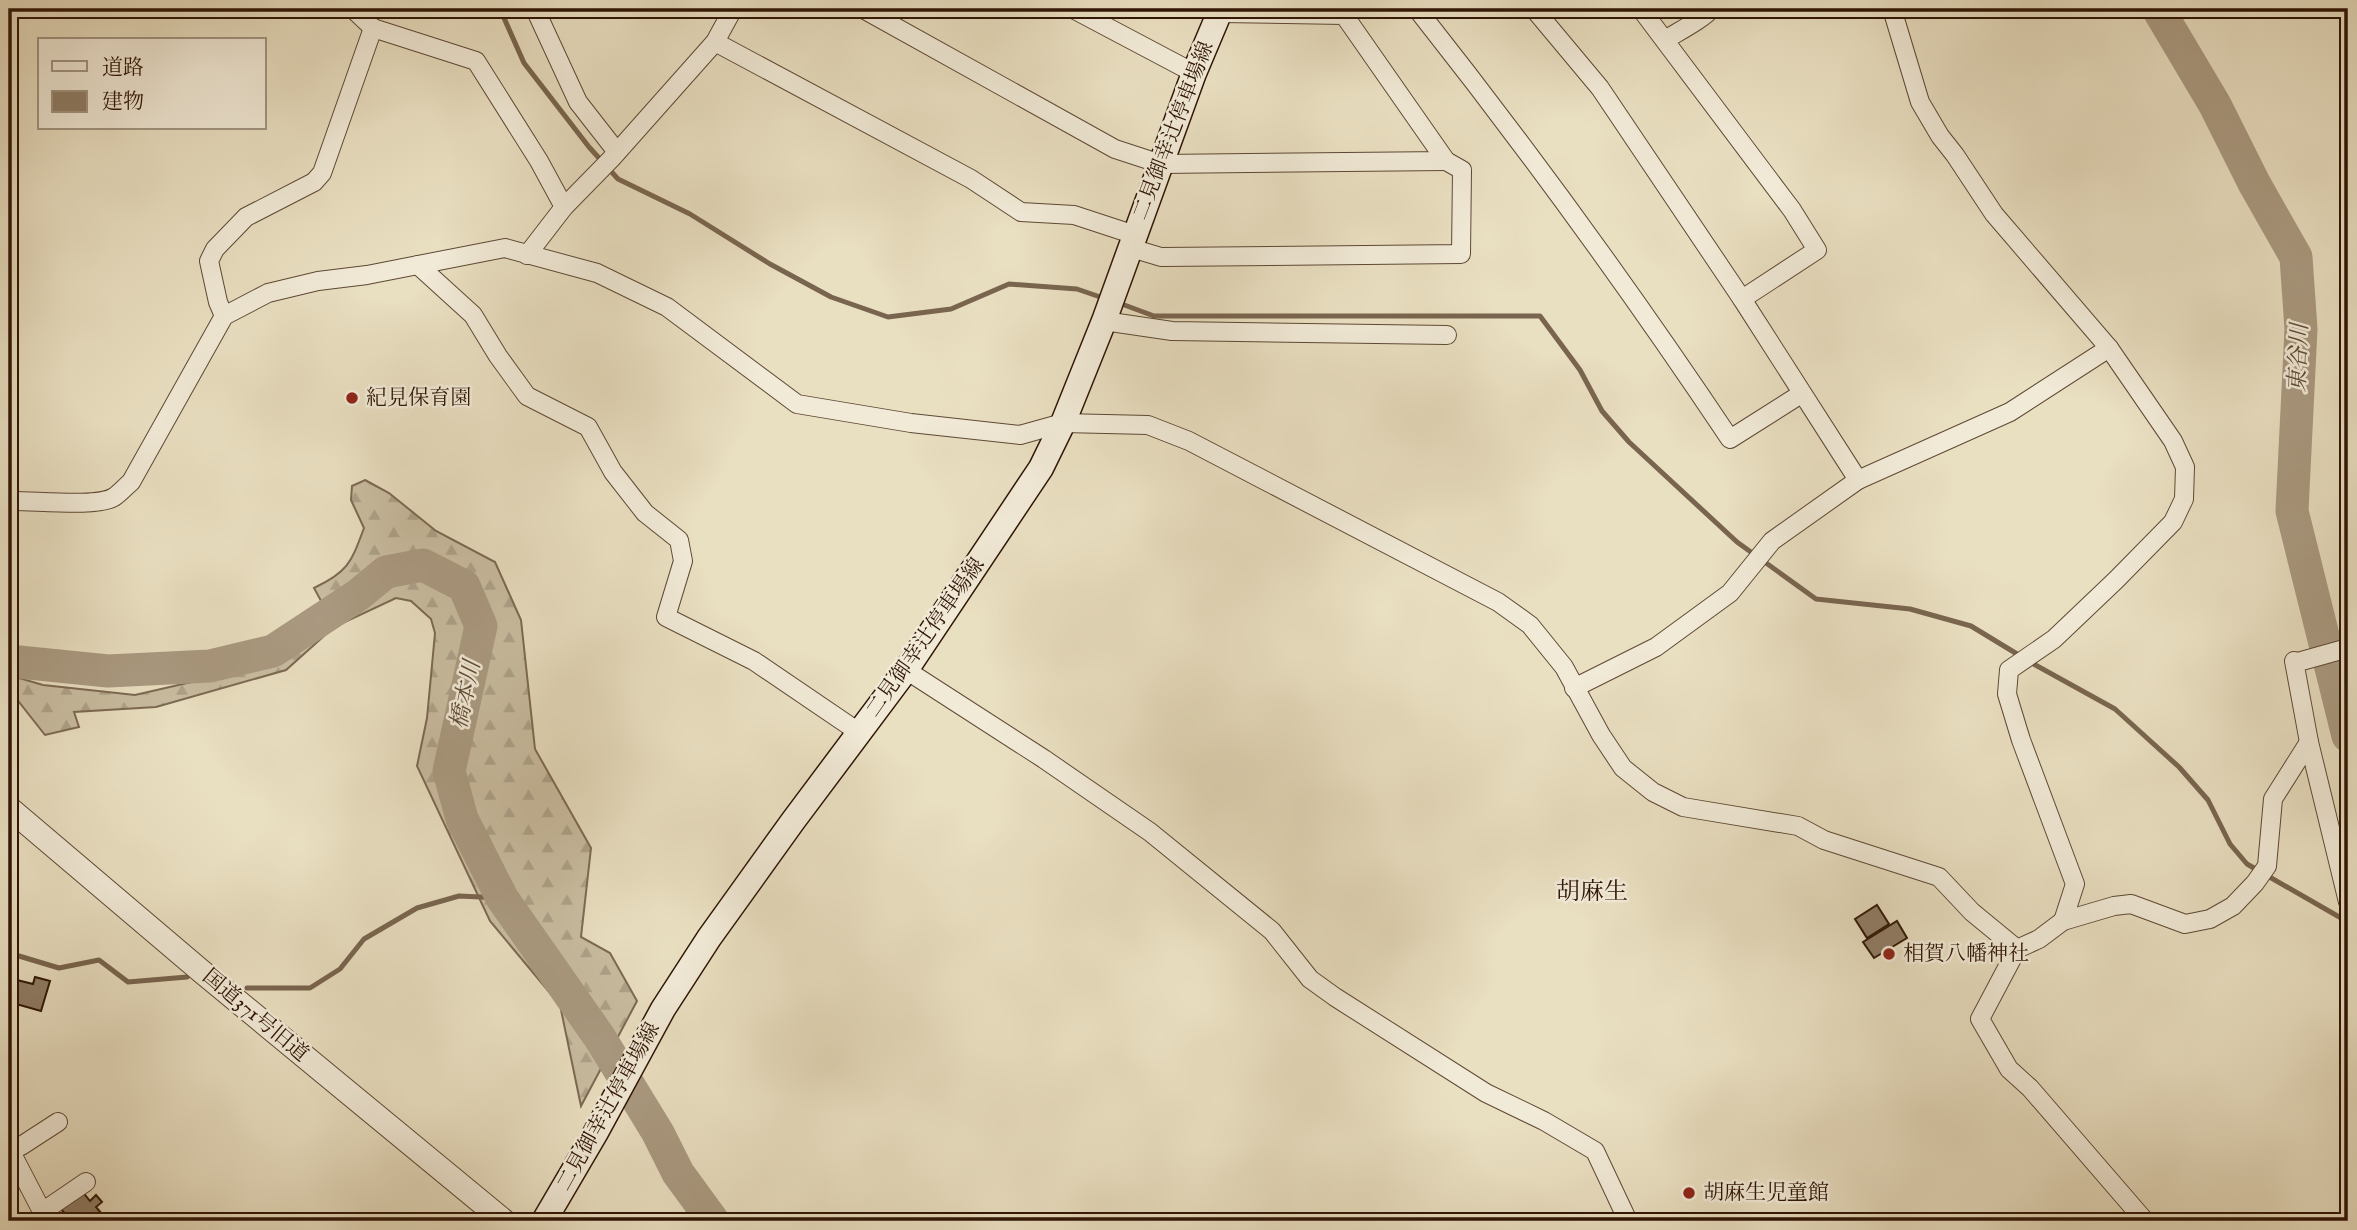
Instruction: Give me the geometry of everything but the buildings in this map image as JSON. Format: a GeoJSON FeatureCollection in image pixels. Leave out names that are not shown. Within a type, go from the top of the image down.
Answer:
{"type":"FeatureCollection","features":[{"type":"Feature","properties":{"kind":"main road","name":"二見御幸辻停車場線"},"geometry":{"type":"LineString","coordinates":[[544,1221],[663,1009],[709,938],[906,670],[1041,468],[1063,423],[1105,319],[1194,73],[1220,11]]}},
{"type":"Feature","properties":{"kind":"street"},"geometry":{"type":"LineString","coordinates":[[353,9],[373,28],[476,61],[539,161],[569,202]]}},
{"type":"Feature","properties":{"kind":"street"},"geometry":{"type":"LineString","coordinates":[[535,9],[578,102],[614,155]]}},
{"type":"Feature","properties":{"kind":"street"},"geometry":{"type":"LineString","coordinates":[[527,255],[569,202],[715,42],[733,9]]}},
{"type":"Feature","properties":{"kind":"street"},"geometry":{"type":"LineString","coordinates":[[863,9],[1115,149],[1161,164],[1446,161]]}},
{"type":"Feature","properties":{"kind":"street"},"geometry":{"type":"LineString","coordinates":[[1073,9],[1194,73]]}},
{"type":"Feature","properties":{"kind":"street"},"geometry":{"type":"LineString","coordinates":[[1418,9],[1515,132],[1667,345],[1730,439],[1801,394]]}},
{"type":"Feature","properties":{"kind":"street"},"geometry":{"type":"LineString","coordinates":[[1534,9],[1600,88],[1742,299],[1858,480]]}},
{"type":"Feature","properties":{"kind":"street"},"geometry":{"type":"LineString","coordinates":[[1642,9],[1792,210],[1817,250],[1742,299]]}},
{"type":"Feature","properties":{"kind":"street"},"geometry":{"type":"LineString","coordinates":[[1665,40],[1708,14],[1711,9]]}},
{"type":"Feature","properties":{"kind":"street"},"geometry":{"type":"LineString","coordinates":[[1892,9],[1920,102],[1940,136],[1994,215],[2109,348],[2173,441],[2185,467],[2184,499],[2173,522],[2054,639],[2009,670],[2007,694],[2021,740],[2075,884],[2063,921]]}},
{"type":"Feature","properties":{"kind":"street"},"geometry":{"type":"LineString","coordinates":[[715,42],[971,179],[1021,212],[1074,215],[1133,241],[1160,257],[1461,254],[1462,170],[1446,161],[1344,15],[1220,11]]}},
{"type":"Feature","properties":{"kind":"street"},"geometry":{"type":"LineString","coordinates":[[224,316],[218,302],[209,261],[215,249],[246,216],[314,181],[322,173],[373,28]]}},
{"type":"Feature","properties":{"kind":"street"},"geometry":{"type":"LineString","coordinates":[[9,501],[84,503],[112,498],[131,482],[224,316],[268,293],[318,281],[505,248],[597,273],[667,307],[797,404],[911,423],[1020,435],[1063,423],[1148,425],[1189,441],[1498,602],[1530,625],[1564,667],[1623,768],[1653,792],[1683,807],[1798,826],[1824,840],[1939,877],[1972,912],[2017,949]]}},
{"type":"Feature","properties":{"kind":"street"},"geometry":{"type":"LineString","coordinates":[[418,265],[474,314],[498,356],[527,396],[588,427],[613,472],[645,513],[679,540],[683,561],[666,617],[754,661],[860,733]]}},
{"type":"Feature","properties":{"kind":"street"},"geometry":{"type":"LineString","coordinates":[[1105,319],[1172,331],[1447,335]]}},
{"type":"Feature","properties":{"kind":"street"},"geometry":{"type":"LineString","coordinates":[[1574,688],[1656,647],[1730,593],[1772,541],[1858,480],[2010,412],[2109,348]]}},
{"type":"Feature","properties":{"kind":"street"},"geometry":{"type":"LineString","coordinates":[[2348,648],[2294,661],[2309,742],[2348,902]]}},
{"type":"Feature","properties":{"kind":"street"},"geometry":{"type":"LineString","coordinates":[[906,670],[1044,759],[1150,832],[1272,930],[1310,979],[1335,998],[1486,1093],[1544,1121],[1595,1151],[1628,1221]]}},
{"type":"Feature","properties":{"kind":"street"},"geometry":{"type":"LineString","coordinates":[[2145,1221],[2030,1088],[2009,1069],[1980,1018],[2017,949],[2039,939],[2063,921],[2114,906],[2131,904],[2185,924],[2210,919],[2233,905],[2255,883],[2266,866],[2273,799],[2309,742]]}},
{"type":"Feature","properties":{"kind":"street","name":"国道371号旧道"},"geometry":{"type":"LineString","coordinates":[[9,808],[201,971],[504,1221]]}},
{"type":"Feature","properties":{"kind":"street"},"geometry":{"type":"LineString","coordinates":[[58,1122],[21,1146],[9,1146],[44,1217],[86,1182]]}},
{"type":"Feature","properties":{"kind":"green space"},"geometry":{"type":"Polygon","coordinates":[[[365,480],[389,493],[436,531],[495,562],[521,620],[535,749],[591,848],[581,937],[610,953],[637,1001],[581,1106],[560,1005],[490,921],[417,766],[427,718],[435,633],[431,619],[411,601],[396,598],[334,627],[286,670],[156,707],[74,712],[79,727],[45,735],[15,697],[9,697],[9,675],[43,685],[135,695],[248,669],[332,621],[314,588],[341,571],[355,550],[364,528],[351,500],[352,486],[365,480]]]}},
{"type":"Feature","properties":{"kind":"waterway"},"geometry":{"type":"LineString","coordinates":[[500,9],[524,63],[589,147],[618,179],[690,214],[770,264],[831,297],[888,317],[951,309],[1009,284],[1077,289],[1106,299]]}},
{"type":"Feature","properties":{"kind":"waterway","name":"東谷川"},"geometry":{"type":"LineString","coordinates":[[2158,9],[2215,105],[2254,183],[2296,257],[2301,329],[2292,511],[2348,736]]}},
{"type":"Feature","properties":{"kind":"waterway"},"geometry":{"type":"LineString","coordinates":[[1119,303],[1154,316],[1540,316],[1580,370],[1602,411],[1629,442],[1737,542],[1816,599],[1910,609],[1971,626],[2022,657]]}},
{"type":"Feature","properties":{"kind":"waterway","name":"橋本川"},"geometry":{"type":"LineString","coordinates":[[9,661],[108,671],[210,666],[273,651],[358,595],[386,572],[423,565],[464,586],[481,626],[449,771],[462,819],[502,898],[600,1038],[658,1133],[678,1173],[713,1221]]}},
{"type":"Feature","properties":{"kind":"waterway"},"geometry":{"type":"LineString","coordinates":[[2030,662],[2115,709],[2179,767],[2208,800],[2230,844],[2247,864],[2348,922]]}},
{"type":"Feature","properties":{"kind":"waterway"},"geometry":{"type":"LineString","coordinates":[[247,988],[310,988],[340,969],[364,939],[417,908],[459,896],[502,898]]}},
{"type":"Feature","properties":{"kind":"waterway"},"geometry":{"type":"LineString","coordinates":[[9,953],[59,968],[99,960],[128,982],[187,977]]}},
{"type":"Feature","properties":{"kind":"place","name":"紀見保育園"},"geometry":{"type":"Point","coordinates":[352,398]}},
{"type":"Feature","properties":{"kind":"place","name":"相賀八幡神社"},"geometry":{"type":"Point","coordinates":[1889,954]}},
{"type":"Feature","properties":{"kind":"place","name":"胡麻生児童館"},"geometry":{"type":"Point","coordinates":[1689,1193]}},
{"type":"Feature","properties":{"kind":"district","name":"胡麻生"},"geometry":{"type":"Point","coordinates":[1592,892]}}]}
